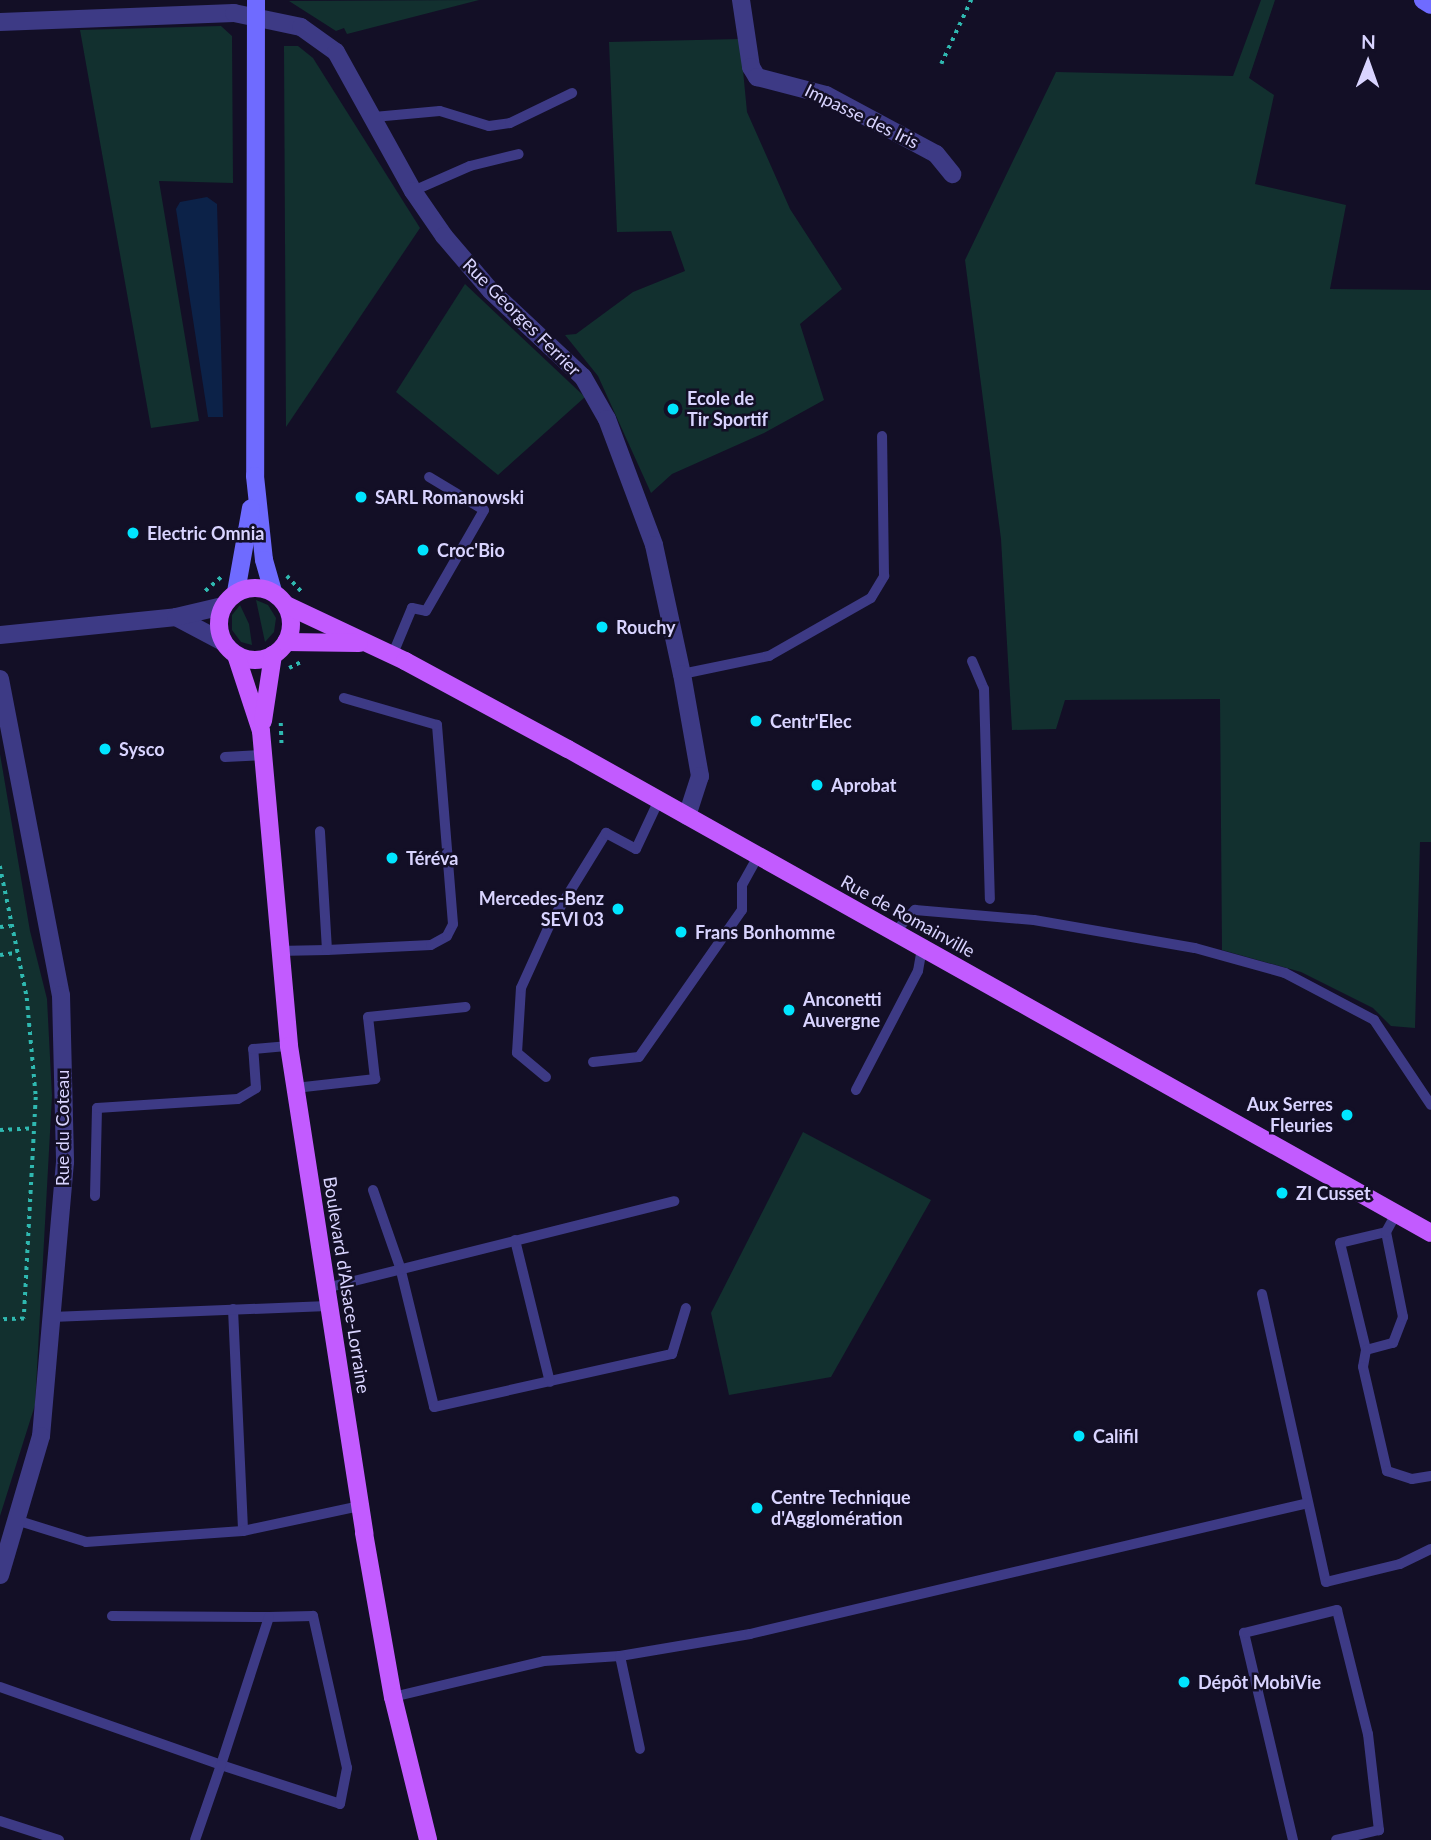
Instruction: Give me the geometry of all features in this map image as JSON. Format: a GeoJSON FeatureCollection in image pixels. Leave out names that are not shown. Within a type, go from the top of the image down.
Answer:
{"type":"FeatureCollection","features":[{"type":"Feature","properties":{"kind":"main road"},"geometry":{"type":"LineString","coordinates":[[254,587],[273,592],[286,605],[291,623],[286,642],[273,655],[255,660],[236,655],[223,642],[218,624],[223,606],[236,592],[254,587]]}},
{"type":"Feature","properties":{"kind":"main road","name":"Rue de Romainville"},"geometry":{"type":"LineString","coordinates":[[286,605],[359,643],[392,656],[659,800],[1431,1233]]}},
{"type":"Feature","properties":{"kind":"main road","name":"Rue de Romainville"},"geometry":{"type":"LineString","coordinates":[[286,642],[359,643]]}},
{"type":"Feature","properties":{"kind":"main road","name":"Boulevard d'Alsace-Lorraine"},"geometry":{"type":"LineString","coordinates":[[236,655],[261,731],[277,951],[289,1046],[360,1506],[393,1697],[428,1840]]}},
{"type":"Feature","properties":{"kind":"main road","name":"Boulevard d'Alsace-Lorraine"},"geometry":{"type":"LineString","coordinates":[[261,731],[273,655]]}},
{"type":"Feature","properties":{"kind":"street","name":"Impasse des Iris"},"geometry":{"type":"LineString","coordinates":[[741,0],[751,67],[757,77],[826,95],[936,154],[952,174]]}},
{"type":"Feature","properties":{"kind":"street"},"geometry":{"type":"LineString","coordinates":[[1423,0],[1431,5]]}},
{"type":"Feature","properties":{"kind":"street"},"geometry":{"type":"LineString","coordinates":[[256,8],[255,472],[264,560],[273,592]]}},
{"type":"Feature","properties":{"kind":"street","name":"Rue Georges Ferrier"},"geometry":{"type":"LineString","coordinates":[[0,22],[234,13],[256,8],[301,27],[336,52],[413,191],[472,272],[565,358],[595,393],[654,545],[700,776],[687,816]]}},
{"type":"Feature","properties":{"kind":"street"},"geometry":{"type":"LineString","coordinates":[[236,592],[245,560],[255,472]]}},
{"type":"Feature","properties":{"kind":"street"},"geometry":{"type":"LineString","coordinates":[[0,635],[176,617],[223,606]]}},
{"type":"Feature","properties":{"kind":"street"},"geometry":{"type":"LineString","coordinates":[[176,617],[223,642]]}},
{"type":"Feature","properties":{"kind":"street","name":"Rue du Coteau"},"geometry":{"type":"LineString","coordinates":[[0,679],[61,995],[65,1162],[41,1436],[0,1575]]}},
{"type":"Feature","properties":{"kind":"lane"},"geometry":{"type":"LineString","coordinates":[[374,117],[440,111],[489,126],[510,122],[572,93]]}},
{"type":"Feature","properties":{"kind":"lane"},"geometry":{"type":"LineString","coordinates":[[413,191],[470,166],[519,155]]}},
{"type":"Feature","properties":{"kind":"lane"},"geometry":{"type":"LineString","coordinates":[[681,674],[769,656],[871,598],[884,576],[882,436]]}},
{"type":"Feature","properties":{"kind":"lane"},"geometry":{"type":"LineString","coordinates":[[392,656],[412,608],[426,611],[484,510],[429,477]]}},
{"type":"Feature","properties":{"kind":"lane"},"geometry":{"type":"LineString","coordinates":[[972,661],[984,689],[990,899]]}},
{"type":"Feature","properties":{"kind":"lane"},"geometry":{"type":"LineString","coordinates":[[277,951],[431,945],[447,936],[453,924],[437,725],[344,698]]}},
{"type":"Feature","properties":{"kind":"lane"},"geometry":{"type":"LineString","coordinates":[[225,757],[263,755]]}},
{"type":"Feature","properties":{"kind":"lane"},"geometry":{"type":"LineString","coordinates":[[547,1077],[517,1053],[521,988],[551,922],[606,833],[636,849],[659,800]]}},
{"type":"Feature","properties":{"kind":"lane"},"geometry":{"type":"LineString","coordinates":[[320,831],[327,950]]}},
{"type":"Feature","properties":{"kind":"lane"},"geometry":{"type":"LineString","coordinates":[[593,1062],[639,1057],[742,910],[742,885],[758,856]]}},
{"type":"Feature","properties":{"kind":"lane"},"geometry":{"type":"LineString","coordinates":[[895,932],[915,909],[1034,920],[1195,948],[1285,973],[1374,1020],[1431,1105]]}},
{"type":"Feature","properties":{"kind":"lane"},"geometry":{"type":"LineString","coordinates":[[856,1090],[918,971],[922,948]]}},
{"type":"Feature","properties":{"kind":"lane"},"geometry":{"type":"LineString","coordinates":[[295,1088],[375,1079],[369,1017],[465,1007]]}},
{"type":"Feature","properties":{"kind":"lane"},"geometry":{"type":"LineString","coordinates":[[95,1196],[97,1108],[238,1099],[256,1088],[253,1049],[289,1046]]}},
{"type":"Feature","properties":{"kind":"lane"},"geometry":{"type":"LineString","coordinates":[[373,1190],[400,1267],[434,1407],[672,1353],[686,1308]]}},
{"type":"Feature","properties":{"kind":"lane"},"geometry":{"type":"LineString","coordinates":[[52,1317],[233,1309],[327,1297],[400,1267],[674,1201]]}},
{"type":"Feature","properties":{"kind":"lane"},"geometry":{"type":"LineString","coordinates":[[1366,1350],[1393,1343],[1403,1317],[1386,1232],[1396,1214]]}},
{"type":"Feature","properties":{"kind":"lane"},"geometry":{"type":"LineString","coordinates":[[1386,1232],[1340,1243],[1366,1350],[1363,1367],[1387,1471],[1412,1479],[1431,1476]]}},
{"type":"Feature","properties":{"kind":"lane"},"geometry":{"type":"LineString","coordinates":[[515,1240],[550,1382]]}},
{"type":"Feature","properties":{"kind":"lane"},"geometry":{"type":"LineString","coordinates":[[1262,1294],[1326,1582],[1400,1564],[1431,1549]]}},
{"type":"Feature","properties":{"kind":"lane"},"geometry":{"type":"LineString","coordinates":[[233,1309],[243,1531]]}},
{"type":"Feature","properties":{"kind":"lane"},"geometry":{"type":"LineString","coordinates":[[393,1697],[544,1661],[620,1656],[750,1634],[1308,1503]]}},
{"type":"Feature","properties":{"kind":"lane"},"geometry":{"type":"LineString","coordinates":[[16,1520],[86,1542],[243,1531],[360,1506]]}},
{"type":"Feature","properties":{"kind":"lane"},"geometry":{"type":"LineString","coordinates":[[1293,1840],[1244,1633],[1337,1610],[1368,1734],[1379,1830],[1336,1840]]}},
{"type":"Feature","properties":{"kind":"lane"},"geometry":{"type":"LineString","coordinates":[[0,1687],[220,1765],[340,1804],[347,1768],[313,1616],[112,1616]]}},
{"type":"Feature","properties":{"kind":"lane"},"geometry":{"type":"LineString","coordinates":[[195,1840],[269,1618]]}},
{"type":"Feature","properties":{"kind":"lane"},"geometry":{"type":"LineString","coordinates":[[620,1656],[640,1749]]}},
{"type":"Feature","properties":{"kind":"lane"},"geometry":{"type":"LineString","coordinates":[[0,1821],[59,1840]]}},
{"type":"Feature","properties":{"kind":"path"},"geometry":{"type":"LineString","coordinates":[[941,64],[971,0]]}},
{"type":"Feature","properties":{"kind":"path"},"geometry":{"type":"LineString","coordinates":[[281,568],[304,595]]}},
{"type":"Feature","properties":{"kind":"path"},"geometry":{"type":"LineString","coordinates":[[194,596],[224,575]]}},
{"type":"Feature","properties":{"kind":"path"},"geometry":{"type":"LineString","coordinates":[[285,676],[315,644]]}},
{"type":"Feature","properties":{"kind":"path"},"geometry":{"type":"LineString","coordinates":[[281,711],[283,751]]}},
{"type":"Feature","properties":{"kind":"path"},"geometry":{"type":"LineString","coordinates":[[0,866],[10,926],[27,998],[36,1097],[24,1319],[0,1320]]}},
{"type":"Feature","properties":{"kind":"path"},"geometry":{"type":"LineString","coordinates":[[0,927],[10,926]]}},
{"type":"Feature","properties":{"kind":"path"},"geometry":{"type":"LineString","coordinates":[[0,955],[16,953]]}},
{"type":"Feature","properties":{"kind":"path"},"geometry":{"type":"LineString","coordinates":[[0,1130],[34,1128]]}},
{"type":"Feature","properties":{"kind":"green space"},"geometry":{"type":"Polygon","coordinates":[[[479,0],[347,34],[344,28],[336,31],[289,1],[479,0]]]}},
{"type":"Feature","properties":{"kind":"green space"},"geometry":{"type":"Polygon","coordinates":[[[1261,0],[1275,0],[1249,78],[1274,95],[1255,184],[1346,205],[1330,289],[1431,290],[1431,842],[1420,842],[1415,1028],[1391,1026],[1373,1008],[1301,972],[1222,950],[1220,699],[1065,700],[1056,729],[1012,730],[1001,539],[965,260],[1056,72],[1233,76],[1261,0]]]}},
{"type":"Feature","properties":{"kind":"green space"},"geometry":{"type":"Polygon","coordinates":[[[221,26],[232,36],[233,183],[159,181],[199,421],[151,428],[80,30],[221,26]]]}},
{"type":"Feature","properties":{"kind":"green space"},"geometry":{"type":"Polygon","coordinates":[[[740,39],[747,112],[790,209],[842,289],[800,324],[824,400],[764,433],[672,474],[651,493],[598,376],[565,335],[576,334],[633,292],[685,271],[671,231],[617,232],[609,42],[740,39]]]}},
{"type":"Feature","properties":{"kind":"green space"},"geometry":{"type":"Polygon","coordinates":[[[284,46],[298,46],[313,58],[420,228],[286,427],[284,46]]]}},
{"type":"Feature","properties":{"kind":"green space"},"geometry":{"type":"Polygon","coordinates":[[[465,284],[585,397],[498,475],[396,392],[465,284]]]}},
{"type":"Feature","properties":{"kind":"green space"},"geometry":{"type":"Polygon","coordinates":[[[256,600],[268,605],[276,618],[274,632],[265,642],[256,600]]]}},
{"type":"Feature","properties":{"kind":"green space"},"geometry":{"type":"Polygon","coordinates":[[[240,605],[249,624],[252,645],[241,642],[232,630],[232,615],[240,605]]]}},
{"type":"Feature","properties":{"kind":"green space"},"geometry":{"type":"Polygon","coordinates":[[[0,754],[30,931],[47,999],[52,1096],[35,1405],[0,1516],[0,754]]]}},
{"type":"Feature","properties":{"kind":"green space"},"geometry":{"type":"Polygon","coordinates":[[[803,1132],[931,1200],[831,1377],[729,1395],[711,1313],[803,1132]]]}},
{"type":"Feature","properties":{"kind":"water"},"geometry":{"type":"Polygon","coordinates":[[[207,197],[217,204],[223,417],[208,417],[176,209],[180,202],[207,197]]]}},
{"type":"Feature","properties":{"kind":"place","name":"Ecole de Tir Sportif"},"geometry":{"type":"Point","coordinates":[673,409]}},
{"type":"Feature","properties":{"kind":"place","name":"SARL Romanowski"},"geometry":{"type":"Point","coordinates":[361,497]}},
{"type":"Feature","properties":{"kind":"place","name":"Electric Omnia"},"geometry":{"type":"Point","coordinates":[133,533]}},
{"type":"Feature","properties":{"kind":"place","name":"Croc'Bio"},"geometry":{"type":"Point","coordinates":[423,550]}},
{"type":"Feature","properties":{"kind":"place","name":"Rouchy"},"geometry":{"type":"Point","coordinates":[602,627]}},
{"type":"Feature","properties":{"kind":"place","name":"Centr'Elec"},"geometry":{"type":"Point","coordinates":[756,721]}},
{"type":"Feature","properties":{"kind":"place","name":"Sysco"},"geometry":{"type":"Point","coordinates":[105,749]}},
{"type":"Feature","properties":{"kind":"place","name":"Aprobat"},"geometry":{"type":"Point","coordinates":[817,785]}},
{"type":"Feature","properties":{"kind":"place","name":"Téréva"},"geometry":{"type":"Point","coordinates":[392,858]}},
{"type":"Feature","properties":{"kind":"place","name":"Mercedes-Benz SEVI 03"},"geometry":{"type":"Point","coordinates":[618,909]}},
{"type":"Feature","properties":{"kind":"place","name":"Frans Bonhomme"},"geometry":{"type":"Point","coordinates":[681,932]}},
{"type":"Feature","properties":{"kind":"place","name":"Anconetti Auvergne"},"geometry":{"type":"Point","coordinates":[789,1010]}},
{"type":"Feature","properties":{"kind":"place","name":"Aux Serres Fleuries"},"geometry":{"type":"Point","coordinates":[1347,1115]}},
{"type":"Feature","properties":{"kind":"place","name":"ZI Cusset"},"geometry":{"type":"Point","coordinates":[1282,1193]}},
{"type":"Feature","properties":{"kind":"place","name":"Califil"},"geometry":{"type":"Point","coordinates":[1079,1436]}},
{"type":"Feature","properties":{"kind":"place","name":"Centre Technique d'Agglomération"},"geometry":{"type":"Point","coordinates":[757,1508]}},
{"type":"Feature","properties":{"kind":"place","name":"Dépôt MobiVie"},"geometry":{"type":"Point","coordinates":[1184,1682]}}]}
